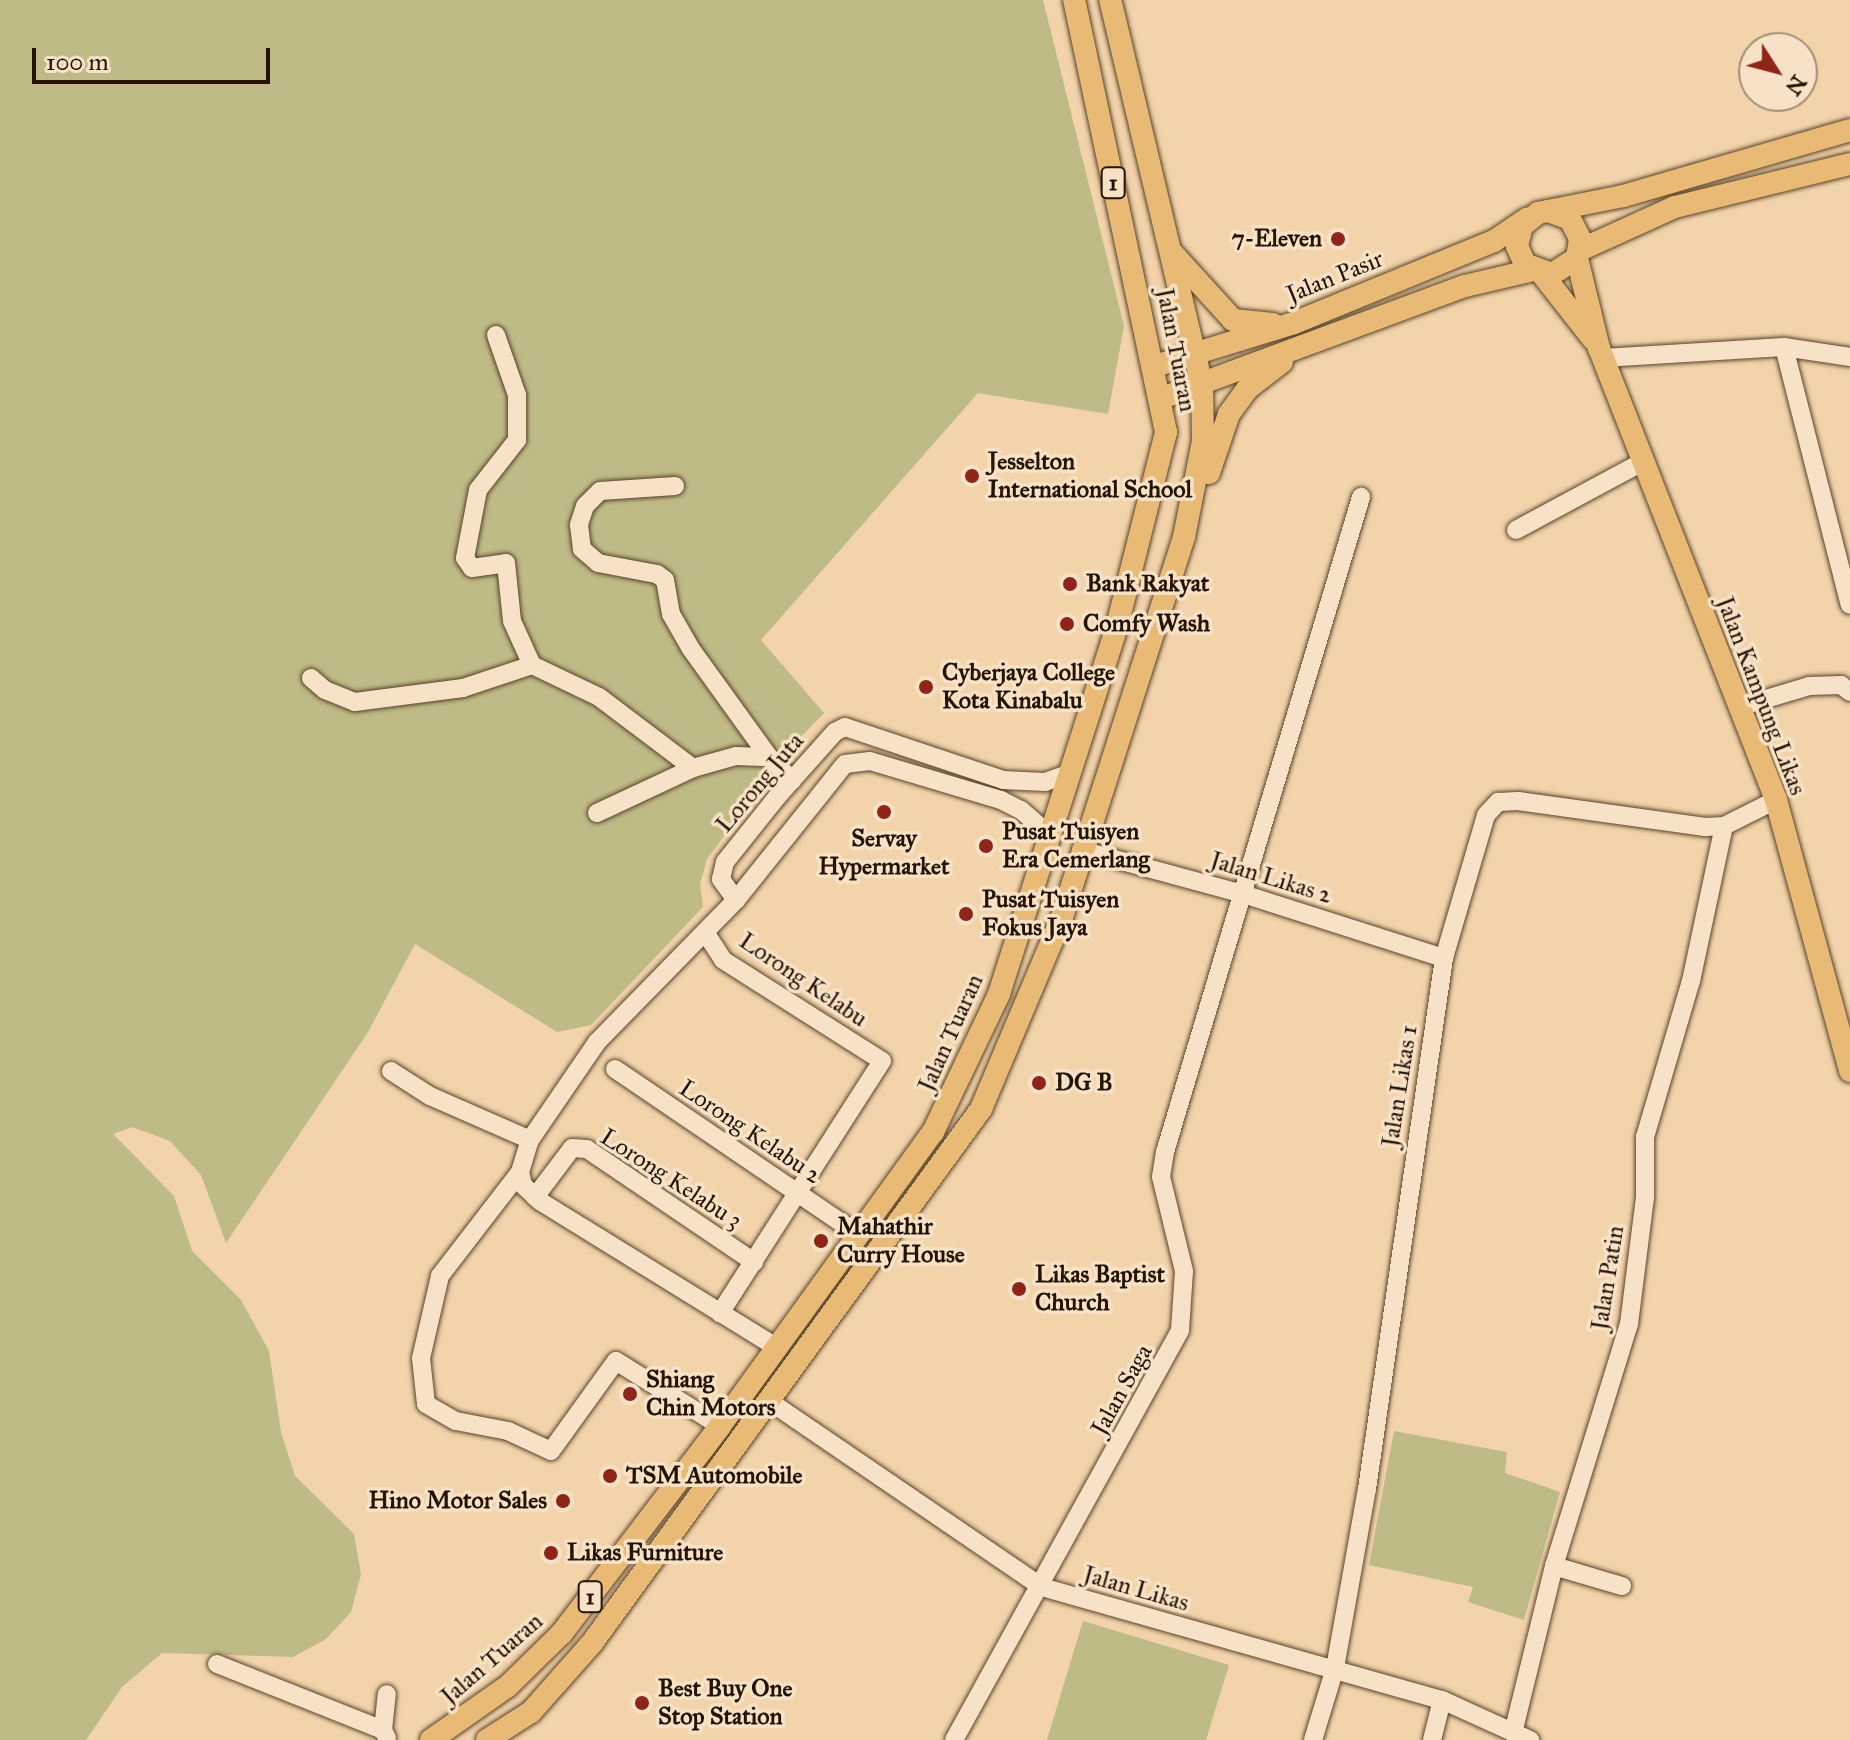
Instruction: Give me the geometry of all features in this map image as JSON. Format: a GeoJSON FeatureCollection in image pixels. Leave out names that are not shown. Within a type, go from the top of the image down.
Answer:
{"type":"FeatureCollection","features":[{"type":"Feature","properties":{"kind":"main road","name":"Jalan Tuaran"},"geometry":{"type":"LineString","coordinates":[[431,1740],[523,1672],[585,1603],[720,1426],[933,1132],[972,1058],[1052,837],[1164,454],[1162,398],[1074,0]]}},
{"type":"Feature","properties":{"kind":"main road","name":"Jalan Tuaran"},"geometry":{"type":"LineString","coordinates":[[487,1740],[531,1712],[592,1643],[981,1109],[1031,997],[1188,524],[1203,441],[1202,385],[1110,0]]}},
{"type":"Feature","properties":{"kind":"main road","name":"Jalan Pasir"},"geometry":{"type":"LineString","coordinates":[[1155,366],[1294,323],[1494,241],[1538,214],[1623,196],[1850,130]]}},
{"type":"Feature","properties":{"kind":"main road"},"geometry":{"type":"LineString","coordinates":[[1162,398],[1465,286],[1538,272],[1562,271],[1578,254],[1675,207],[1850,164]]}},
{"type":"Feature","properties":{"kind":"main road"},"geometry":{"type":"LineString","coordinates":[[1538,272],[1517,246],[1538,214],[1577,227],[1578,254]]}},
{"type":"Feature","properties":{"kind":"main road"},"geometry":{"type":"LineString","coordinates":[[1173,254],[1233,320],[1257,325],[1294,323]]}},
{"type":"Feature","properties":{"kind":"main road","name":"Jalan Kampung Likas"},"geometry":{"type":"LineString","coordinates":[[1578,254],[1601,353],[1776,800],[1850,1071]]}},
{"type":"Feature","properties":{"kind":"main road","name":"Jalan Kampung Likas"},"geometry":{"type":"LineString","coordinates":[[1538,272],[1601,353]]}},
{"type":"Feature","properties":{"kind":"main road"},"geometry":{"type":"LineString","coordinates":[[1188,524],[1229,414],[1247,389],[1277,365],[1347,329]]}},
{"type":"Feature","properties":{"kind":"main road"},"geometry":{"type":"LineString","coordinates":[[585,1603],[612,1585],[749,1402],[769,1401]]}},
{"type":"Feature","properties":{"kind":"street"},"geometry":{"type":"LineString","coordinates":[[496,335],[517,395],[517,440],[478,490],[465,558],[472,568],[506,563],[512,621],[532,665],[599,697],[693,768]]}},
{"type":"Feature","properties":{"kind":"street"},"geometry":{"type":"LineString","coordinates":[[1601,353],[1784,347],[1850,357]]}},
{"type":"Feature","properties":{"kind":"street"},"geometry":{"type":"LineString","coordinates":[[1784,347],[1850,605]]}},
{"type":"Feature","properties":{"kind":"street"},"geometry":{"type":"LineString","coordinates":[[1516,530],[1644,461]]}},
{"type":"Feature","properties":{"kind":"street"},"geometry":{"type":"LineString","coordinates":[[675,486],[600,491],[585,506],[579,525],[582,549],[598,563],[657,574],[665,580],[671,614],[691,649],[769,757],[792,780]]}},
{"type":"Feature","properties":{"kind":"street","name":"Jalan Saga"},"geometry":{"type":"LineString","coordinates":[[954,1740],[1042,1587],[1180,1330],[1184,1271],[1161,1177],[1361,497]]}},
{"type":"Feature","properties":{"kind":"street"},"geometry":{"type":"LineString","coordinates":[[311,678],[325,690],[355,702],[463,688],[532,665]]}},
{"type":"Feature","properties":{"kind":"street"},"geometry":{"type":"LineString","coordinates":[[1739,707],[1809,686],[1847,685]]}},
{"type":"Feature","properties":{"kind":"street","name":"Lorong Juta"},"geometry":{"type":"LineString","coordinates":[[736,900],[724,888],[721,872],[792,780],[835,732],[845,727],[1003,780],[1045,782],[1071,773]]}},
{"type":"Feature","properties":{"kind":"street"},"geometry":{"type":"LineString","coordinates":[[597,813],[693,768],[736,756],[769,757]]}},
{"type":"Feature","properties":{"kind":"street"},"geometry":{"type":"LineString","coordinates":[[720,1426],[616,1361],[551,1451],[508,1431],[456,1421],[426,1404],[421,1358],[440,1276],[520,1172],[530,1140],[597,1042],[736,900],[834,774],[860,760],[1001,800],[1021,810],[1052,837]]}},
{"type":"Feature","properties":{"kind":"street","name":"Jalan Likas 1"},"geometry":{"type":"LineString","coordinates":[[1313,1740],[1335,1668],[1367,1489],[1444,958],[1486,815],[1498,802],[1551,805],[1681,826],[1724,826],[1776,800]]}},
{"type":"Feature","properties":{"kind":"street","name":"Jalan Patin"},"geometry":{"type":"LineString","coordinates":[[1510,1734],[1554,1566],[1629,1324],[1645,1198],[1645,1137],[1691,981],[1724,826]]}},
{"type":"Feature","properties":{"kind":"street","name":"Jalan Likas 2"},"geometry":{"type":"LineString","coordinates":[[1081,850],[1243,894],[1444,958]]}},
{"type":"Feature","properties":{"kind":"street","name":"Lorong Kelabu"},"geometry":{"type":"LineString","coordinates":[[705,932],[723,960],[882,1061],[798,1194]]}},
{"type":"Feature","properties":{"kind":"street","name":"Lorong Kelabu 2"},"geometry":{"type":"LineString","coordinates":[[615,1069],[859,1235]]}},
{"type":"Feature","properties":{"kind":"street"},"geometry":{"type":"LineString","coordinates":[[391,1071],[430,1096],[530,1140]]}},
{"type":"Feature","properties":{"kind":"street","name":"Lorong Kelabu 3"},"geometry":{"type":"LineString","coordinates":[[535,1197],[572,1148],[587,1149],[754,1262]]}},
{"type":"Feature","properties":{"kind":"street"},"geometry":{"type":"LineString","coordinates":[[520,1172],[523,1185],[535,1197],[776,1347]]}},
{"type":"Feature","properties":{"kind":"street"},"geometry":{"type":"LineString","coordinates":[[720,1313],[798,1194]]}},
{"type":"Feature","properties":{"kind":"street","name":"Jalan Likas"},"geometry":{"type":"LineString","coordinates":[[769,1401],[1042,1587],[1442,1700],[1510,1734]]}},
{"type":"Feature","properties":{"kind":"street"},"geometry":{"type":"LineString","coordinates":[[1554,1566],[1622,1586]]}},
{"type":"Feature","properties":{"kind":"street"},"geometry":{"type":"LineString","coordinates":[[217,1664],[386,1735],[387,1694]]}},
{"type":"Feature","properties":{"kind":"street"},"geometry":{"type":"LineString","coordinates":[[1432,1740],[1442,1700]]}},
{"type":"Feature","properties":{"kind":"shaded area"},"geometry":{"type":"Polygon","coordinates":[[[0,0],[1043,0],[1124,326],[1108,414],[978,393],[761,640],[824,713],[787,751],[707,859],[700,884],[703,907],[591,1025],[557,1032],[415,944],[368,1032],[226,1243],[201,1175],[170,1141],[132,1127],[113,1134],[174,1196],[192,1251],[241,1300],[269,1351],[281,1432],[295,1476],[354,1534],[361,1574],[351,1612],[326,1639],[293,1657],[162,1653],[122,1687],[86,1740],[0,1740],[0,0]]]}},
{"type":"Feature","properties":{"kind":"shaded area"},"geometry":{"type":"Polygon","coordinates":[[[1394,1431],[1507,1452],[1505,1473],[1560,1492],[1524,1620],[1468,1602],[1473,1587],[1369,1565],[1394,1431]]]}},
{"type":"Feature","properties":{"kind":"shaded area"},"geometry":{"type":"Polygon","coordinates":[[[1083,1621],[1229,1665],[1206,1740],[1047,1740],[1083,1621]]]}},
{"type":"Feature","properties":{"kind":"place","name":"7-Eleven"},"geometry":{"type":"Point","coordinates":[1338,239]}},
{"type":"Feature","properties":{"kind":"place","name":"Jesselton International School"},"geometry":{"type":"Point","coordinates":[972,476]}},
{"type":"Feature","properties":{"kind":"place","name":"Bank Rakyat"},"geometry":{"type":"Point","coordinates":[1070,584]}},
{"type":"Feature","properties":{"kind":"place","name":"Comfy Wash"},"geometry":{"type":"Point","coordinates":[1067,624]}},
{"type":"Feature","properties":{"kind":"place","name":"Cyberjaya College Kota Kinabalu"},"geometry":{"type":"Point","coordinates":[926,687]}},
{"type":"Feature","properties":{"kind":"place","name":"Servay Hypermarket"},"geometry":{"type":"Point","coordinates":[884,812]}},
{"type":"Feature","properties":{"kind":"place","name":"Pusat Tuisyen Era Cemerlang"},"geometry":{"type":"Point","coordinates":[986,846]}},
{"type":"Feature","properties":{"kind":"place","name":"Pusat Tuisyen Fokus Jaya"},"geometry":{"type":"Point","coordinates":[966,914]}},
{"type":"Feature","properties":{"kind":"place","name":"DG B"},"geometry":{"type":"Point","coordinates":[1039,1083]}},
{"type":"Feature","properties":{"kind":"place","name":"Mahathir Curry House"},"geometry":{"type":"Point","coordinates":[821,1241]}},
{"type":"Feature","properties":{"kind":"place","name":"Likas Baptist Church"},"geometry":{"type":"Point","coordinates":[1019,1289]}},
{"type":"Feature","properties":{"kind":"place","name":"Shiang Chin Motors"},"geometry":{"type":"Point","coordinates":[630,1394]}},
{"type":"Feature","properties":{"kind":"place","name":"TSM Automobile"},"geometry":{"type":"Point","coordinates":[610,1476]}},
{"type":"Feature","properties":{"kind":"place","name":"Hino Motor Sales"},"geometry":{"type":"Point","coordinates":[563,1501]}},
{"type":"Feature","properties":{"kind":"place","name":"Likas Furniture"},"geometry":{"type":"Point","coordinates":[551,1553]}},
{"type":"Feature","properties":{"kind":"place","name":"Best Buy One Stop Station"},"geometry":{"type":"Point","coordinates":[642,1703]}}]}
